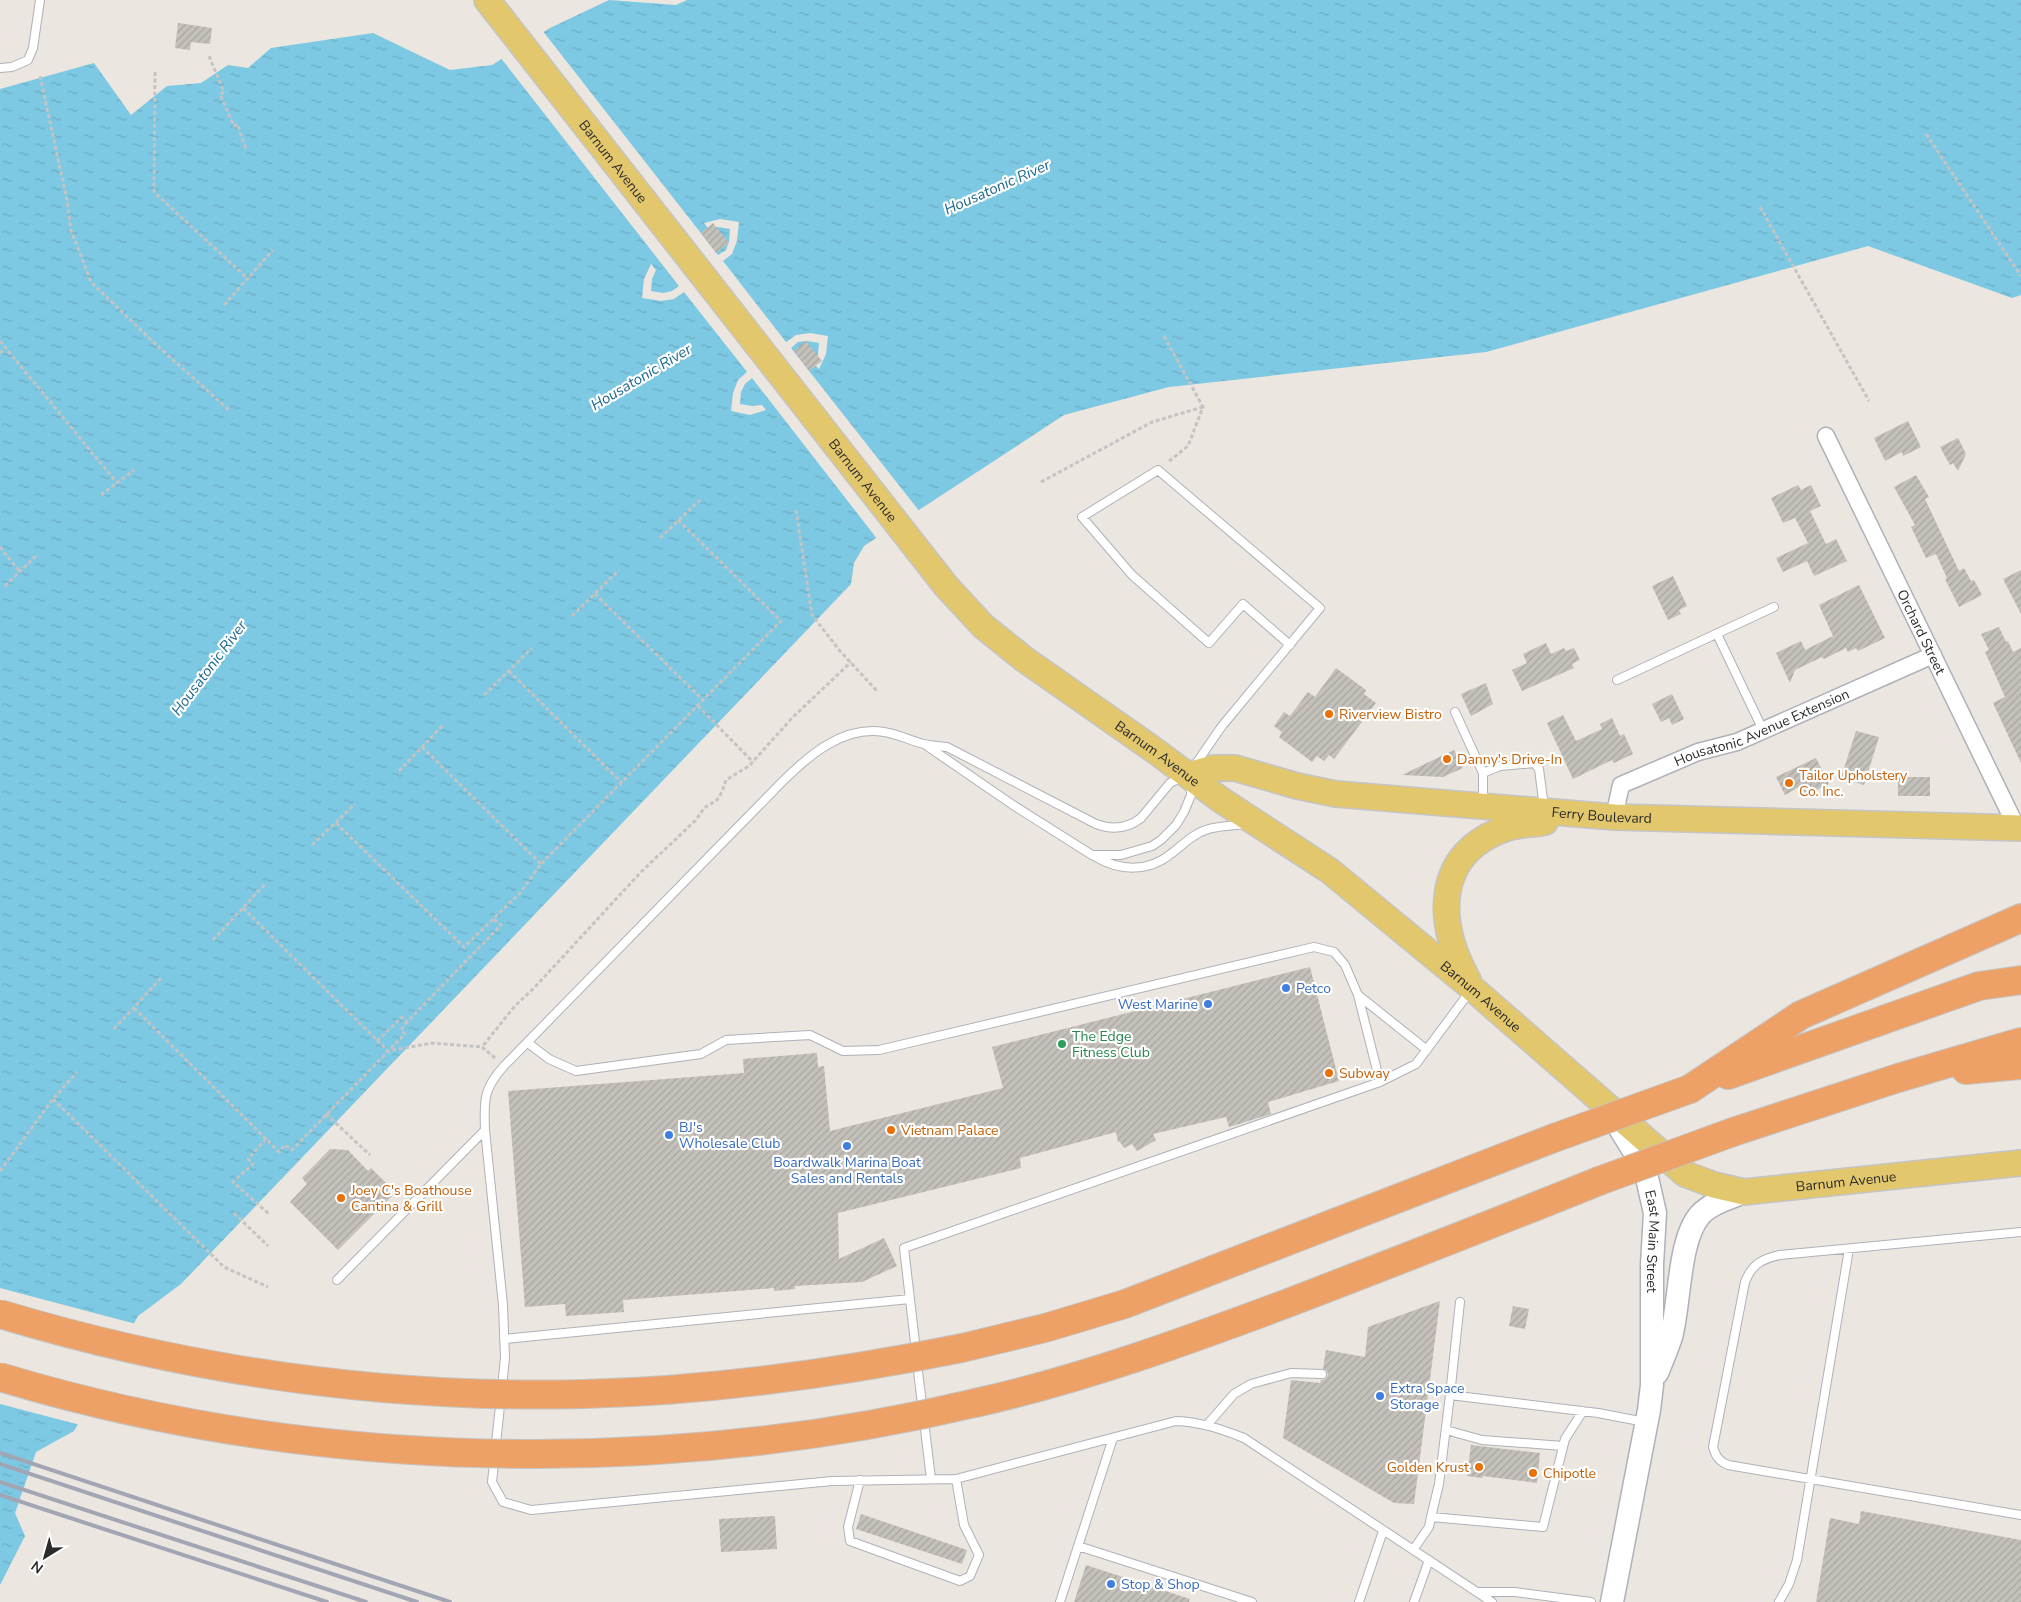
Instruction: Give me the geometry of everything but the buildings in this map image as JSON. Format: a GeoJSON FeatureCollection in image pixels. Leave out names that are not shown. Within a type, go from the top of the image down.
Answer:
{"type":"FeatureCollection","features":[{"type":"Feature","properties":{"kind":"highway"},"geometry":{"type":"LineString","coordinates":[[1690,1089],[1801,1015],[2021,918]]}},
{"type":"Feature","properties":{"kind":"highway"},"geometry":{"type":"LineString","coordinates":[[0,1314],[117,1346],[246,1371],[347,1384],[459,1393],[575,1394],[699,1387],[831,1371],[962,1348],[1063,1324],[1138,1299],[1554,1138],[1690,1089],[1979,986],[2021,980]]}},
{"type":"Feature","properties":{"kind":"highway"},"geometry":{"type":"LineString","coordinates":[[0,1377],[124,1408],[238,1430],[359,1445],[465,1453],[582,1453],[722,1444],[866,1426],[975,1404],[1069,1379],[1178,1344],[1386,1265],[1598,1181],[1733,1132],[1898,1078],[2021,1042]]}},
{"type":"Feature","properties":{"kind":"highway"},"geometry":{"type":"LineString","coordinates":[[1898,1078],[2021,1065]]}},
{"type":"Feature","properties":{"kind":"main road","name":"Barnum Avenue"},"geometry":{"type":"LineString","coordinates":[[487,0],[964,607],[1001,642],[1058,684],[1256,823],[1330,871],[1472,988],[1685,1174],[1714,1185],[1744,1192],[2021,1163]]}},
{"type":"Feature","properties":{"kind":"main road","name":"Ferry Boulevard"},"geometry":{"type":"LineString","coordinates":[[1188,775],[1213,768],[1235,768],[1298,786],[1336,794],[1482,808],[1614,817],[2019,828]]}},
{"type":"Feature","properties":{"kind":"main road"},"geometry":{"type":"LineString","coordinates":[[1472,988],[1453,951],[1447,923],[1446,894],[1456,868],[1476,845],[1494,834],[1518,825],[1538,824],[1576,814]]}},
{"type":"Feature","properties":{"kind":"main road","name":"East Main Street"},"geometry":{"type":"LineString","coordinates":[[1607,1107],[1645,1169],[1655,1213],[1652,1264],[1652,1386],[1647,1422],[1612,1602]]}},
{"type":"Feature","properties":{"kind":"main road","name":"East Main Street"},"geometry":{"type":"LineString","coordinates":[[1652,1386],[1671,1336],[1677,1294],[1692,1229],[1701,1215],[1713,1206],[1744,1192]]}},
{"type":"Feature","properties":{"kind":"street","name":"Orchard Street"},"geometry":{"type":"LineString","coordinates":[[1826,436],[2019,828]]}},
{"type":"Feature","properties":{"kind":"street","name":"Housatonic Avenue Extension"},"geometry":{"type":"LineString","coordinates":[[1614,817],[1621,785],[1698,752],[1737,742],[1933,654]]}},
{"type":"Feature","properties":{"kind":"lane"},"geometry":{"type":"LineString","coordinates":[[0,68],[12,67],[28,60],[33,48],[40,0]]}},
{"type":"Feature","properties":{"kind":"lane"},"geometry":{"type":"LineString","coordinates":[[1290,645],[1243,604],[1209,643],[1132,575],[1082,517],[1158,470],[1320,608],[1290,645],[1222,726],[1188,775],[1170,783],[1141,818],[1126,826],[1111,828],[1096,824],[947,747],[925,744],[885,732],[863,731],[828,744],[814,753],[781,783],[504,1066],[492,1079],[486,1094],[484,1130],[503,1305],[505,1358],[492,1482],[503,1502],[531,1510],[832,1481],[956,1479],[1176,1421],[1207,1425],[1244,1438],[1492,1602]]}},
{"type":"Feature","properties":{"kind":"lane"},"geometry":{"type":"LineString","coordinates":[[1617,680],[1774,607]]}},
{"type":"Feature","properties":{"kind":"lane"},"geometry":{"type":"LineString","coordinates":[[1717,634],[1763,730]]}},
{"type":"Feature","properties":{"kind":"lane"},"geometry":{"type":"LineString","coordinates":[[1454,712],[1483,773],[1482,808]]}},
{"type":"Feature","properties":{"kind":"lane"},"geometry":{"type":"LineString","coordinates":[[925,744],[1013,805],[1092,855],[1111,865],[1122,868],[1141,867],[1166,858],[1199,833],[1224,826],[1256,823]]}},
{"type":"Feature","properties":{"kind":"lane"},"geometry":{"type":"LineString","coordinates":[[1483,773],[1500,766],[1534,763],[1539,769],[1545,811]]}},
{"type":"Feature","properties":{"kind":"lane"},"geometry":{"type":"LineString","coordinates":[[1092,855],[1121,855],[1145,848],[1161,840],[1176,825],[1189,803],[1192,789],[1188,775]]}},
{"type":"Feature","properties":{"kind":"lane"},"geometry":{"type":"LineString","coordinates":[[528,1042],[548,1059],[576,1071],[701,1054],[726,1040],[810,1035],[846,1052],[879,1050],[1314,947],[1334,952],[1345,964],[1358,995],[1380,1082]]}},
{"type":"Feature","properties":{"kind":"lane"},"geometry":{"type":"LineString","coordinates":[[931,1479],[904,1248],[1380,1082],[1416,1064],[1472,988]]}},
{"type":"Feature","properties":{"kind":"lane"},"geometry":{"type":"LineString","coordinates":[[1358,995],[1427,1050]]}},
{"type":"Feature","properties":{"kind":"lane"},"geometry":{"type":"LineString","coordinates":[[337,1280],[484,1130]]}},
{"type":"Feature","properties":{"kind":"lane"},"geometry":{"type":"LineString","coordinates":[[2021,1232],[1766,1258],[1756,1263],[1749,1271],[1744,1282],[1713,1447],[1715,1456],[1728,1465],[2021,1515]]}},
{"type":"Feature","properties":{"kind":"lane"},"geometry":{"type":"LineString","coordinates":[[1779,1602],[1790,1584],[1798,1560],[1849,1249]]}},
{"type":"Feature","properties":{"kind":"lane"},"geometry":{"type":"LineString","coordinates":[[504,1339],[910,1299]]}},
{"type":"Feature","properties":{"kind":"lane"},"geometry":{"type":"LineString","coordinates":[[1414,1550],[1429,1526],[1439,1484],[1460,1302]]}},
{"type":"Feature","properties":{"kind":"lane"},"geometry":{"type":"LineString","coordinates":[[1207,1425],[1234,1394],[1251,1384],[1291,1373],[1322,1374]]}},
{"type":"Feature","properties":{"kind":"lane"},"geometry":{"type":"LineString","coordinates":[[1450,1396],[1583,1411],[1647,1422]]}},
{"type":"Feature","properties":{"kind":"lane"},"geometry":{"type":"LineString","coordinates":[[1431,1517],[1542,1527],[1564,1439],[1583,1411]]}},
{"type":"Feature","properties":{"kind":"lane"},"geometry":{"type":"LineString","coordinates":[[1446,1430],[1482,1440],[1563,1446]]}},
{"type":"Feature","properties":{"kind":"lane"},"geometry":{"type":"LineString","coordinates":[[1060,1602],[1112,1438]]}},
{"type":"Feature","properties":{"kind":"lane"},"geometry":{"type":"LineString","coordinates":[[860,1480],[848,1527],[850,1541],[960,1581],[970,1576],[979,1555],[964,1525],[956,1479]]}},
{"type":"Feature","properties":{"kind":"lane"},"geometry":{"type":"LineString","coordinates":[[1359,1602],[1383,1530]]}},
{"type":"Feature","properties":{"kind":"lane"},"geometry":{"type":"LineString","coordinates":[[1078,1546],[1252,1602]]}},
{"type":"Feature","properties":{"kind":"lane"},"geometry":{"type":"LineString","coordinates":[[1414,1602],[1429,1560]]}},
{"type":"Feature","properties":{"kind":"lane"},"geometry":{"type":"LineString","coordinates":[[1477,1592],[1514,1592],[1591,1602]]}},
{"type":"Feature","properties":{"kind":"path"},"geometry":{"type":"LineString","coordinates":[[209,56],[224,92],[220,94],[234,126],[236,124],[246,149]]}},
{"type":"Feature","properties":{"kind":"path"},"geometry":{"type":"LineString","coordinates":[[155,72],[154,192],[247,278]]}},
{"type":"Feature","properties":{"kind":"path"},"geometry":{"type":"LineString","coordinates":[[40,76],[67,200],[71,230],[91,282],[230,411]]}},
{"type":"Feature","properties":{"kind":"path"},"geometry":{"type":"LineString","coordinates":[[1926,134],[2021,276]]}},
{"type":"Feature","properties":{"kind":"path"},"geometry":{"type":"LineString","coordinates":[[1760,207],[1869,401]]}},
{"type":"Feature","properties":{"kind":"path"},"geometry":{"type":"LineString","coordinates":[[224,305],[273,250]]}},
{"type":"Feature","properties":{"kind":"path"},"geometry":{"type":"LineString","coordinates":[[1158,470],[1188,446],[1203,407],[1164,336]]}},
{"type":"Feature","properties":{"kind":"path"},"geometry":{"type":"LineString","coordinates":[[0,340],[117,483]]}},
{"type":"Feature","properties":{"kind":"path"},"geometry":{"type":"LineString","coordinates":[[0,353],[6,348]]}},
{"type":"Feature","properties":{"kind":"path"},"geometry":{"type":"LineString","coordinates":[[1041,482],[1152,422],[1203,407]]}},
{"type":"Feature","properties":{"kind":"path"},"geometry":{"type":"LineString","coordinates":[[101,495],[134,470]]}},
{"type":"Feature","properties":{"kind":"path"},"geometry":{"type":"LineString","coordinates":[[660,538],[700,500]]}},
{"type":"Feature","properties":{"kind":"path"},"geometry":{"type":"LineString","coordinates":[[796,510],[812,615],[877,691]]}},
{"type":"Feature","properties":{"kind":"path"},"geometry":{"type":"LineString","coordinates":[[336,822],[464,947],[520,892],[541,864],[781,621],[678,520]]}},
{"type":"Feature","properties":{"kind":"path"},"geometry":{"type":"LineString","coordinates":[[0,547],[20,572]]}},
{"type":"Feature","properties":{"kind":"path"},"geometry":{"type":"LineString","coordinates":[[5,586],[37,555]]}},
{"type":"Feature","properties":{"kind":"path"},"geometry":{"type":"LineString","coordinates":[[572,616],[619,570]]}},
{"type":"Feature","properties":{"kind":"path"},"geometry":{"type":"LineString","coordinates":[[595,594],[704,701]]}},
{"type":"Feature","properties":{"kind":"path"},"geometry":{"type":"LineString","coordinates":[[484,695],[532,648]]}},
{"type":"Feature","properties":{"kind":"path"},"geometry":{"type":"LineString","coordinates":[[482,1047],[514,1007],[542,980],[641,872],[696,820],[704,808],[717,800],[726,780],[753,762],[792,718],[851,662]]}},
{"type":"Feature","properties":{"kind":"path"},"geometry":{"type":"LineString","coordinates":[[509,671],[622,783]]}},
{"type":"Feature","properties":{"kind":"path"},"geometry":{"type":"LineString","coordinates":[[698,706],[753,762]]}},
{"type":"Feature","properties":{"kind":"path"},"geometry":{"type":"LineString","coordinates":[[399,771],[444,724]]}},
{"type":"Feature","properties":{"kind":"path"},"geometry":{"type":"LineString","coordinates":[[422,747],[541,864]]}},
{"type":"Feature","properties":{"kind":"path"},"geometry":{"type":"LineString","coordinates":[[312,846],[355,804]]}},
{"type":"Feature","properties":{"kind":"path"},"geometry":{"type":"LineString","coordinates":[[213,940],[266,883]]}},
{"type":"Feature","properties":{"kind":"path"},"geometry":{"type":"LineString","coordinates":[[244,908],[388,1051]]}},
{"type":"Feature","properties":{"kind":"path"},"geometry":{"type":"LineString","coordinates":[[134,1008],[279,1152],[285,1144],[292,1150],[405,1034],[401,1030],[407,1022],[501,925],[493,919]]}},
{"type":"Feature","properties":{"kind":"path"},"geometry":{"type":"LineString","coordinates":[[114,1029],[162,977]]}},
{"type":"Feature","properties":{"kind":"path"},"geometry":{"type":"LineString","coordinates":[[377,1041],[402,1017],[407,1022]]}},
{"type":"Feature","properties":{"kind":"path"},"geometry":{"type":"LineString","coordinates":[[388,1051],[432,1043],[482,1047],[504,1066]]}},
{"type":"Feature","properties":{"kind":"path"},"geometry":{"type":"LineString","coordinates":[[0,1171],[53,1099],[78,1072]]}},
{"type":"Feature","properties":{"kind":"path"},"geometry":{"type":"LineString","coordinates":[[53,1099],[224,1267],[268,1287]]}},
{"type":"Feature","properties":{"kind":"path"},"geometry":{"type":"LineString","coordinates":[[326,1114],[370,1155]]}},
{"type":"Feature","properties":{"kind":"path"},"geometry":{"type":"LineString","coordinates":[[266,1139],[248,1159],[253,1164],[233,1182],[269,1214]]}},
{"type":"Feature","properties":{"kind":"path"},"geometry":{"type":"LineString","coordinates":[[234,1214],[268,1246]]}},
{"type":"Feature","properties":{"kind":"water","name":"Housatonic River"},"geometry":{"type":"Polygon","coordinates":[[[609,0],[676,5],[687,0],[2021,0],[2021,295],[2012,298],[1868,246],[1486,352],[1169,387],[1064,415],[864,546],[854,563],[851,584],[181,1284],[138,1316],[74,1431],[36,1452],[15,1513],[25,1536],[0,1585],[0,89],[94,63],[131,115],[167,86],[201,83],[228,65],[248,68],[271,48],[373,33],[450,70],[492,65],[550,28],[609,0]]]}},
{"type":"Feature","properties":{"kind":"pier"},"geometry":{"type":"Polygon","coordinates":[[[542,30],[718,255],[726,250],[730,229],[708,228],[704,223],[720,219],[739,222],[737,241],[732,254],[723,261],[786,342],[796,335],[810,333],[828,336],[826,354],[819,369],[814,364],[818,354],[819,343],[798,342],[791,348],[920,512],[878,540],[752,378],[745,384],[741,392],[740,404],[762,405],[766,410],[750,415],[731,411],[733,393],[738,380],[747,372],[684,292],[674,299],[661,301],[642,298],[644,279],[651,264],[656,270],[652,279],[651,291],[663,293],[672,291],[679,286],[500,57],[542,30]]]}},
{"type":"Feature","properties":{"kind":"pier"},"geometry":{"type":"Polygon","coordinates":[[[0,1288],[136,1324],[80,1425],[0,1404],[0,1288]]]}},
{"type":"Feature","properties":{"kind":"railway"},"geometry":{"type":"LineString","coordinates":[[0,1453],[450,1602]]}},
{"type":"Feature","properties":{"kind":"railway"},"geometry":{"type":"LineString","coordinates":[[0,1464],[417,1602]]}},
{"type":"Feature","properties":{"kind":"railway"},"geometry":{"type":"LineString","coordinates":[[0,1482],[366,1602]]}},
{"type":"Feature","properties":{"kind":"railway"},"geometry":{"type":"LineString","coordinates":[[0,1495],[327,1602]]}},
{"type":"Feature","properties":{"kind":"place","name":"Riverview Bistro"},"geometry":{"type":"Point","coordinates":[1329,714]}},
{"type":"Feature","properties":{"kind":"place","name":"Danny's Drive-In"},"geometry":{"type":"Point","coordinates":[1447,759]}},
{"type":"Feature","properties":{"kind":"place","name":"Tailor Upholstery Co. Inc."},"geometry":{"type":"Point","coordinates":[1789,783]}},
{"type":"Feature","properties":{"kind":"place","name":"Petco"},"geometry":{"type":"Point","coordinates":[1286,988]}},
{"type":"Feature","properties":{"kind":"place","name":"West Marine"},"geometry":{"type":"Point","coordinates":[1208,1004]}},
{"type":"Feature","properties":{"kind":"place","name":"The Edge Fitness Club"},"geometry":{"type":"Point","coordinates":[1062,1044]}},
{"type":"Feature","properties":{"kind":"place","name":"Subway"},"geometry":{"type":"Point","coordinates":[1329,1073]}},
{"type":"Feature","properties":{"kind":"place","name":"Vietnam Palace"},"geometry":{"type":"Point","coordinates":[891,1130]}},
{"type":"Feature","properties":{"kind":"place","name":"BJ's Wholesale Club"},"geometry":{"type":"Point","coordinates":[669,1135]}},
{"type":"Feature","properties":{"kind":"place","name":"Boardwalk Marina Boat Sales and Rentals"},"geometry":{"type":"Point","coordinates":[847,1146]}},
{"type":"Feature","properties":{"kind":"place","name":"Joey C's Boathouse Cantina & Grill"},"geometry":{"type":"Point","coordinates":[341,1198]}},
{"type":"Feature","properties":{"kind":"place","name":"Extra Space Storage"},"geometry":{"type":"Point","coordinates":[1380,1396]}},
{"type":"Feature","properties":{"kind":"place","name":"Golden Krust"},"geometry":{"type":"Point","coordinates":[1479,1467]}},
{"type":"Feature","properties":{"kind":"place","name":"Chipotle"},"geometry":{"type":"Point","coordinates":[1533,1473]}},
{"type":"Feature","properties":{"kind":"place","name":"Stop & Shop"},"geometry":{"type":"Point","coordinates":[1111,1584]}}]}
